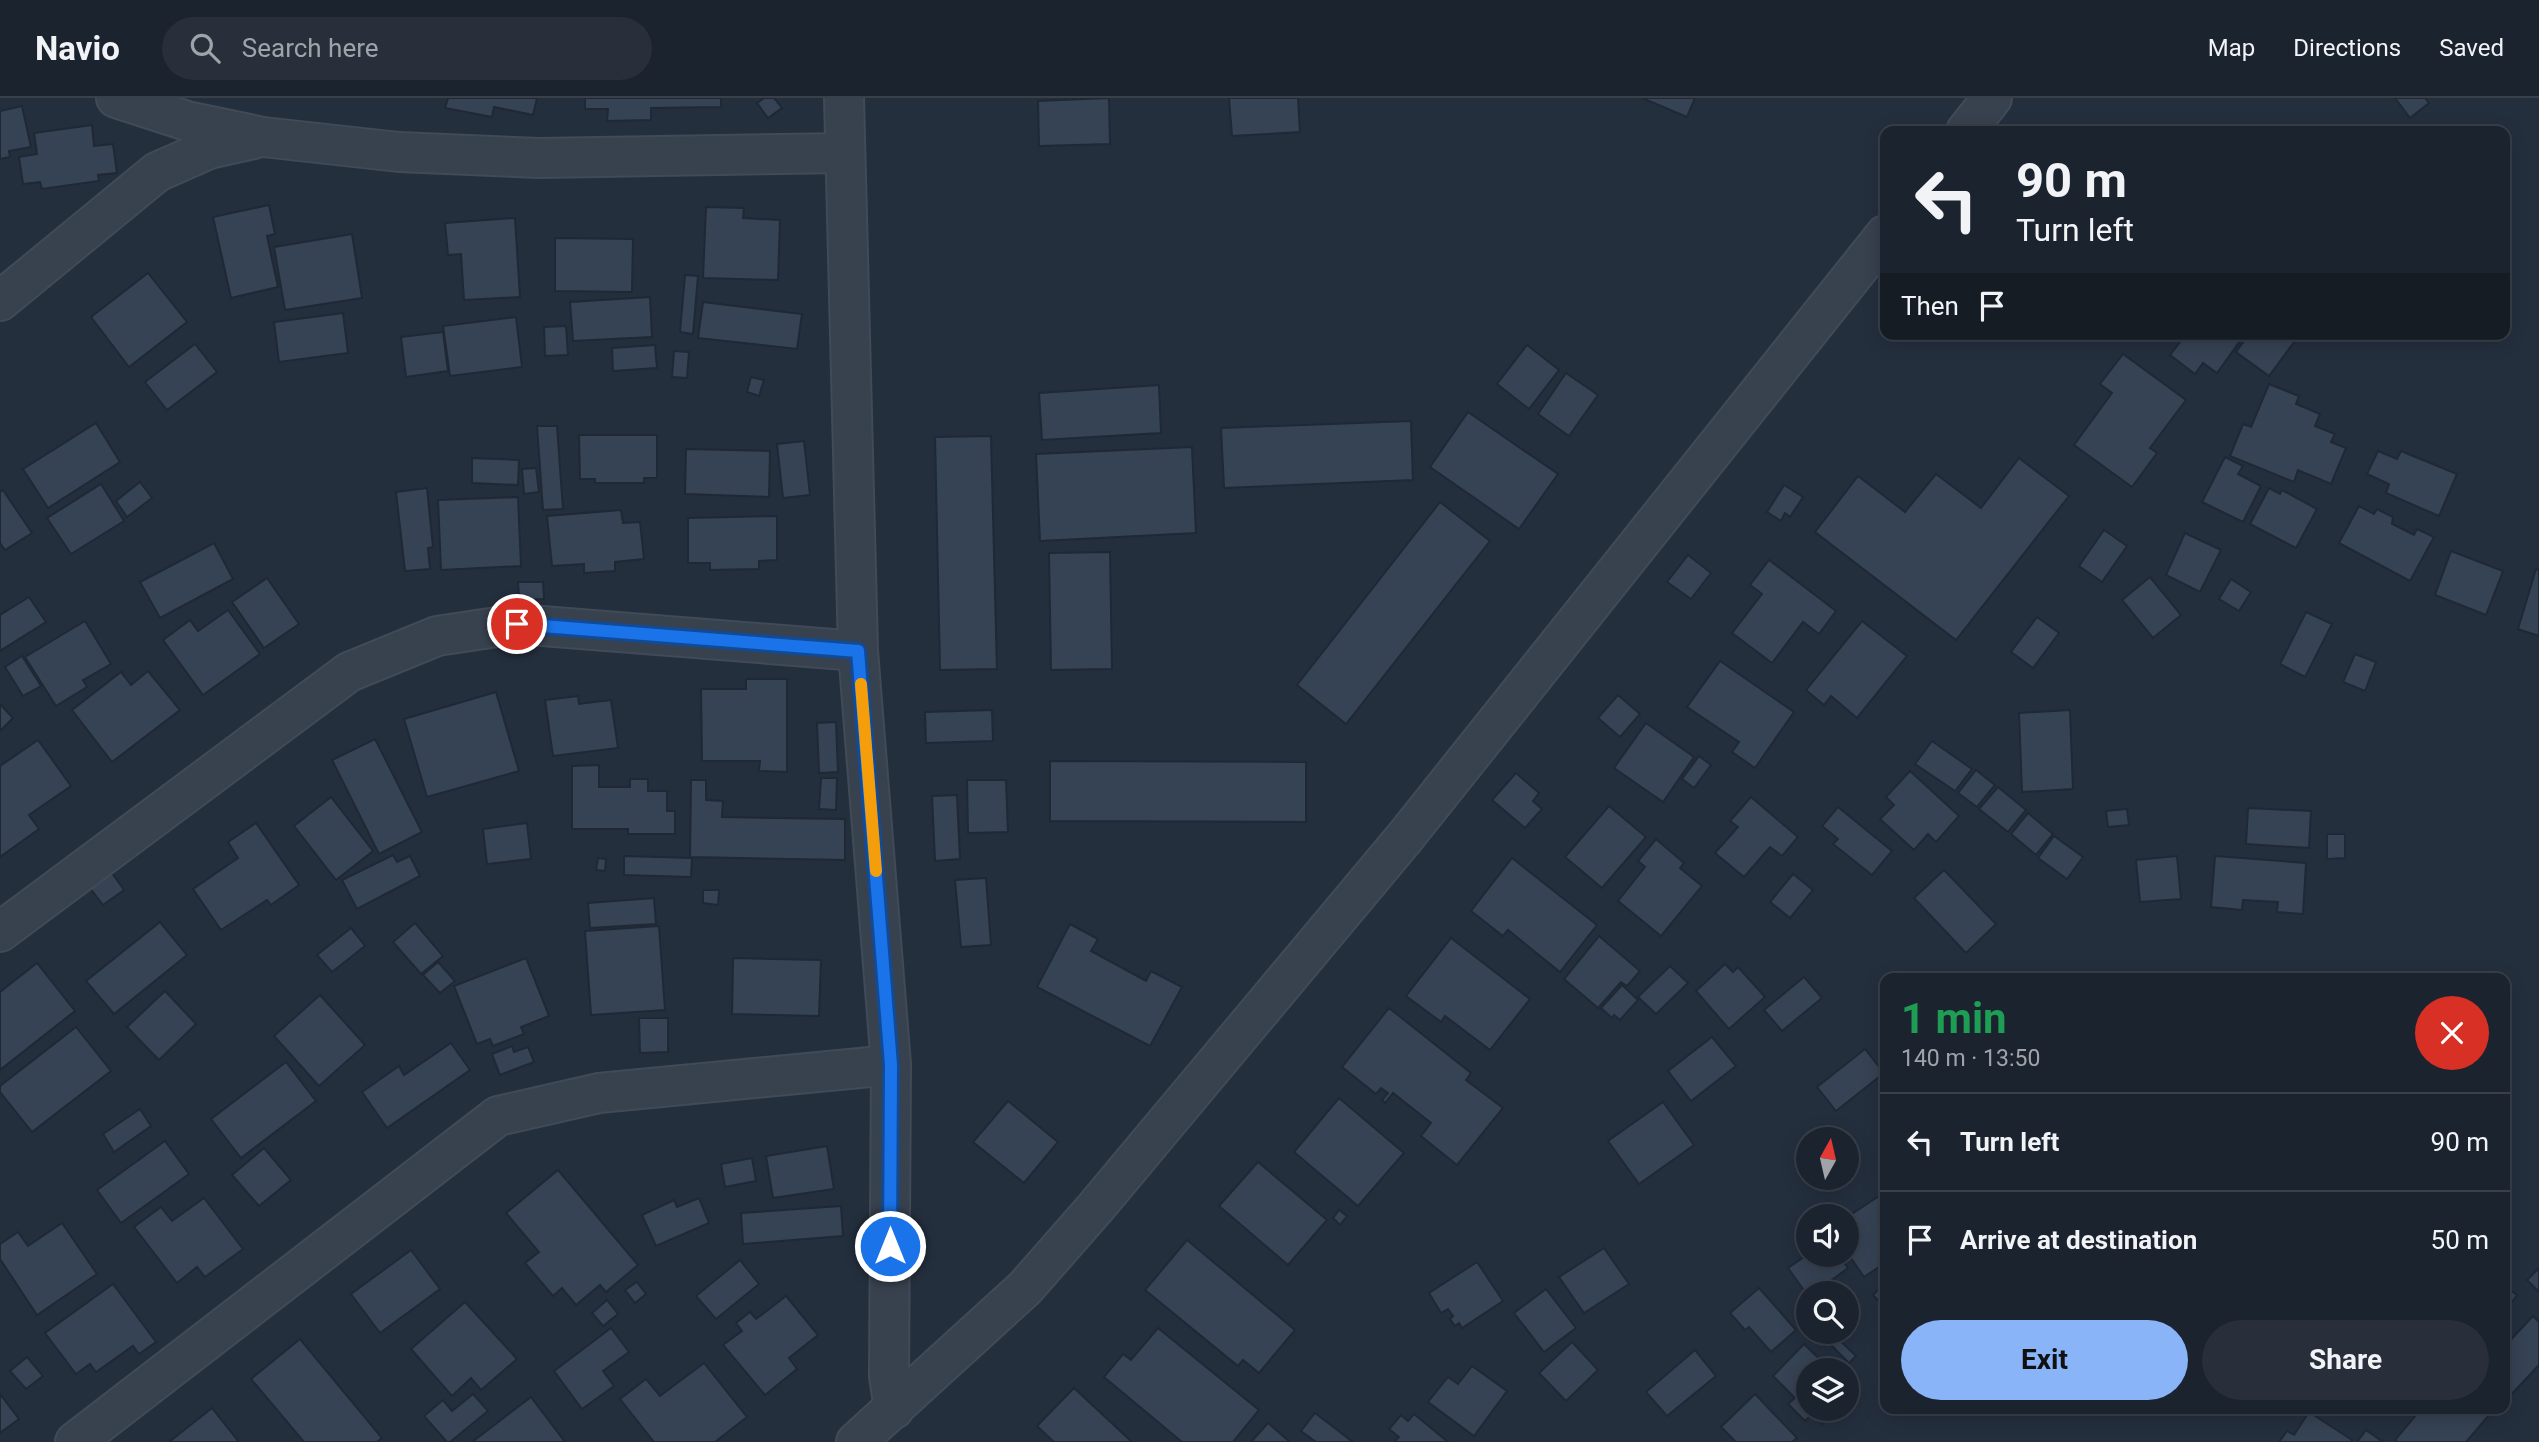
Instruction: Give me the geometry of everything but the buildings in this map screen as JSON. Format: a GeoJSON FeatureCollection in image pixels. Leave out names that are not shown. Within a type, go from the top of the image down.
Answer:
{"type":"FeatureCollection","features":[{"type":"Feature","properties":{"kind":"street"},"geometry":{"type":"LineString","coordinates":[[116,98],[187,121],[263,137],[399,152],[539,158],[845,153]]}},
{"type":"Feature","properties":{"kind":"street"},"geometry":{"type":"LineString","coordinates":[[844,98],[858,651],[891,1065],[889,1376],[894,1409]]}},
{"type":"Feature","properties":{"kind":"street"},"geometry":{"type":"LineString","coordinates":[[1970,126],[1992,98]]}},
{"type":"Feature","properties":{"kind":"street"},"geometry":{"type":"LineString","coordinates":[[0,301],[157,172],[209,149],[263,137]]}},
{"type":"Feature","properties":{"kind":"street"},"geometry":{"type":"LineString","coordinates":[[856,1442],[1025,1288],[1105,1196],[1406,836],[1880,241]]}},
{"type":"Feature","properties":{"kind":"street"},"geometry":{"type":"LineString","coordinates":[[0,932],[349,672],[437,636],[517,624],[858,651]]}},
{"type":"Feature","properties":{"kind":"street"},"geometry":{"type":"LineString","coordinates":[[75,1442],[498,1116],[599,1093],[891,1065]]}},
{"type":"Feature","properties":{"kind":"slow traffic"},"geometry":{"type":"LineString","coordinates":[[861,684],[876,871]]}},
{"type":"Feature","properties":{"kind":"route"},"geometry":{"type":"LineString","coordinates":[[517,624],[858,651],[891,1065],[890,1246]]}}]}
